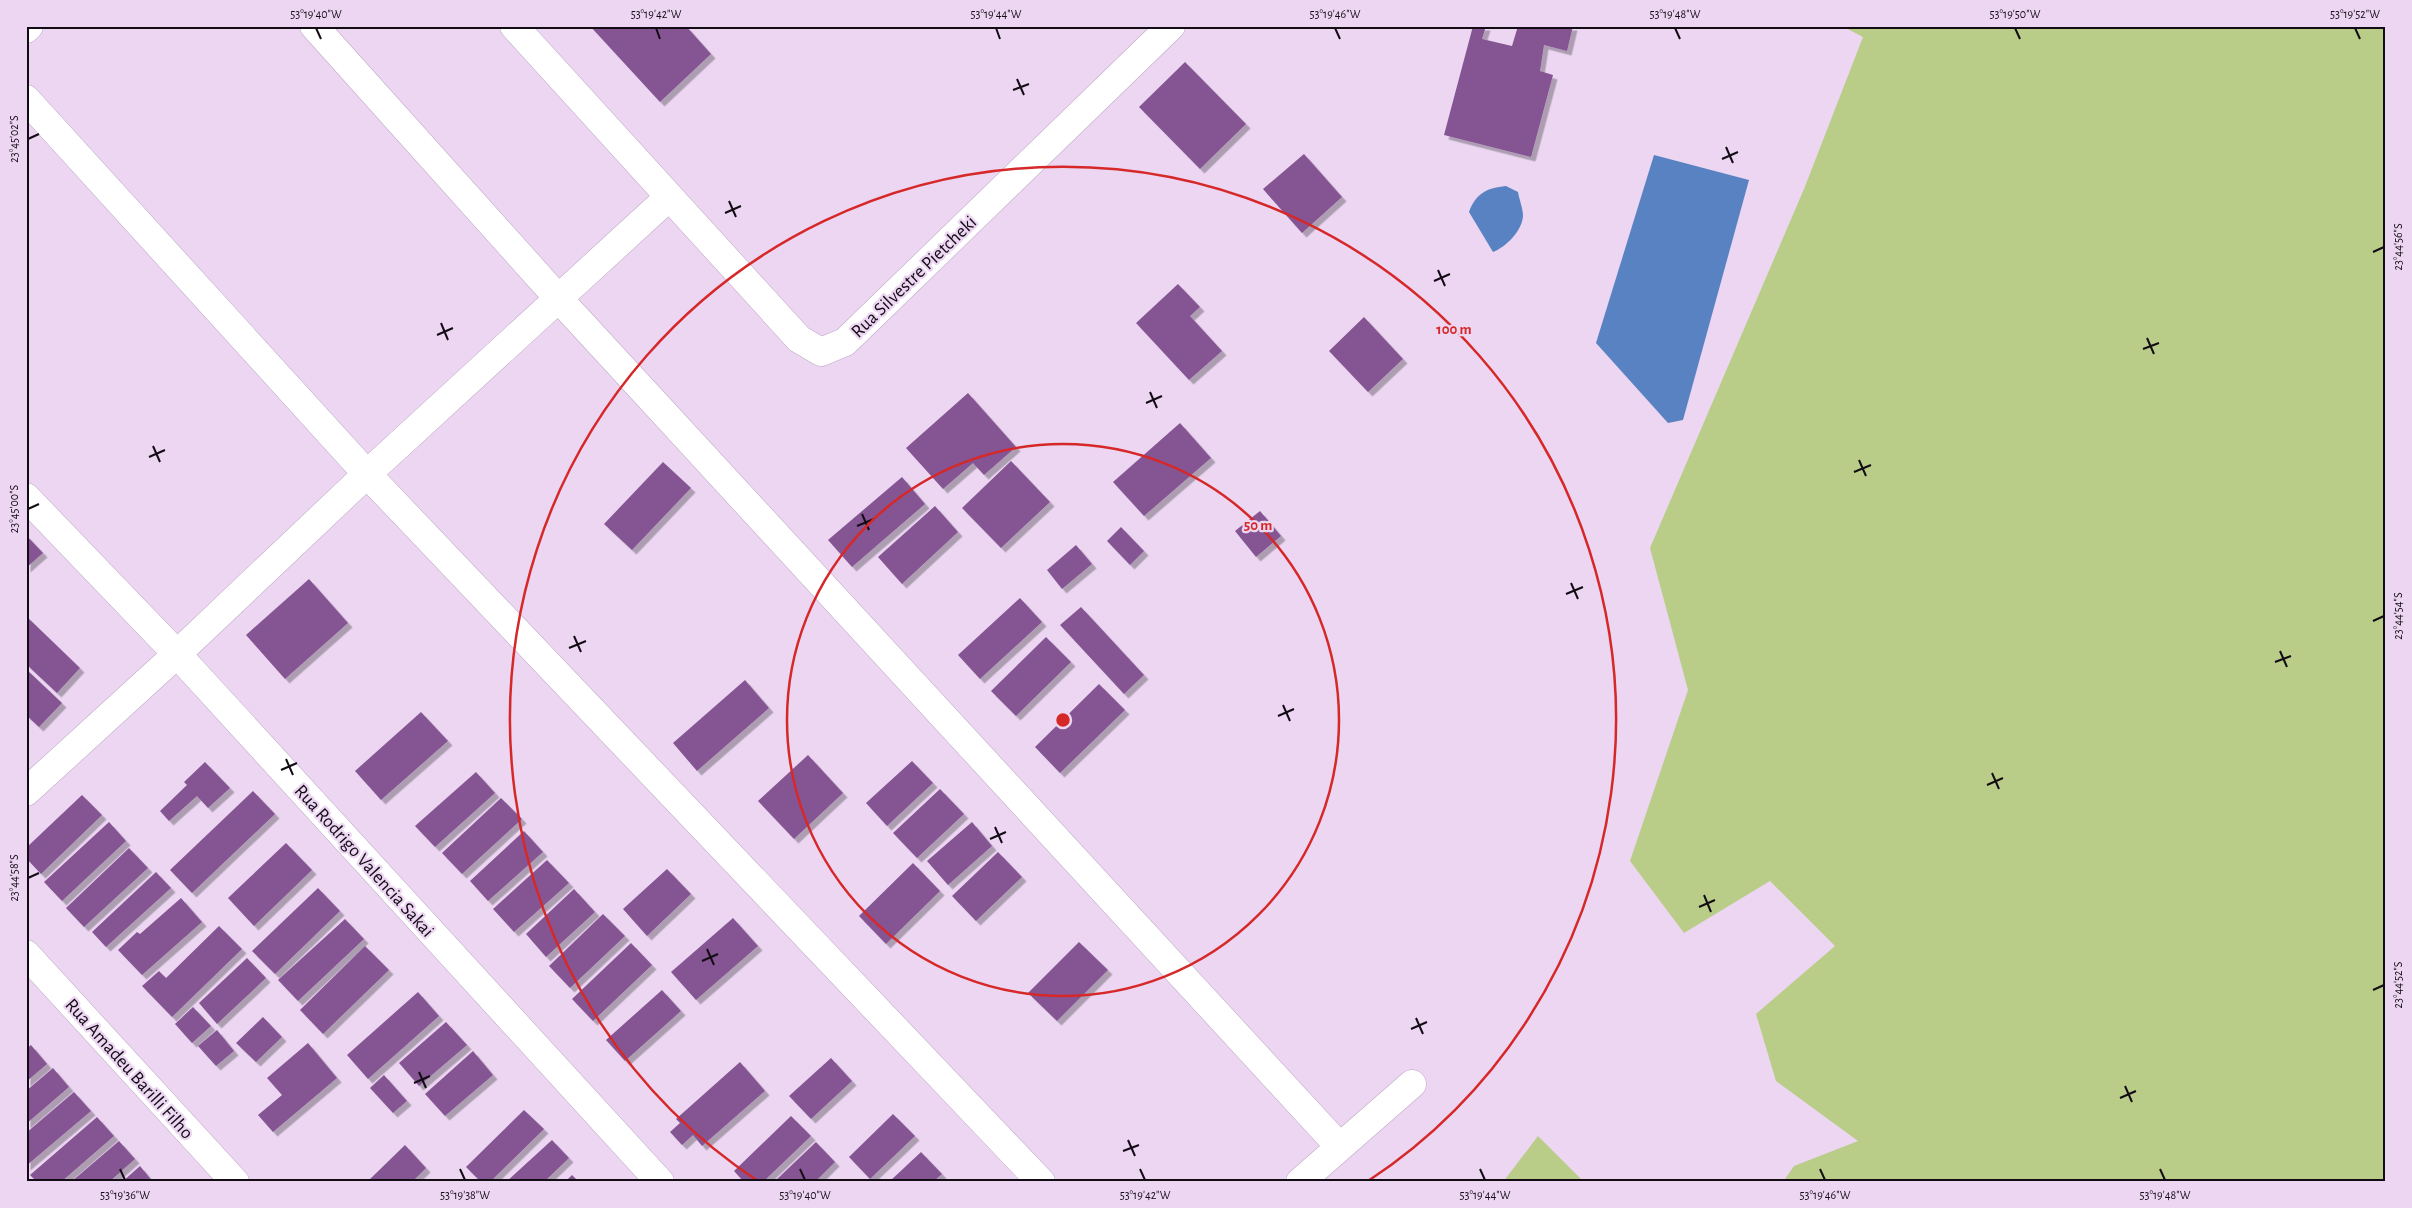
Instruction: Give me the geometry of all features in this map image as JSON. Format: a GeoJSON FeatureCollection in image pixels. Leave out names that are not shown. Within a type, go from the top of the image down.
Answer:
{"type":"FeatureCollection","features":[{"type":"Feature","properties":{"kind":"street"},"geometry":{"type":"LineString","coordinates":[[26,29],[29,26]]}},
{"type":"Feature","properties":{"kind":"street"},"geometry":{"type":"LineString","coordinates":[[314,26],[559,299],[1339,1146]]}},
{"type":"Feature","properties":{"kind":"street","name":"Rua Silvestre Pietcheki"},"geometry":{"type":"LineString","coordinates":[[514,26],[799,339],[821,352],[845,342],[1171,26]]}},
{"type":"Feature","properties":{"kind":"street"},"geometry":{"type":"LineString","coordinates":[[26,99],[367,474],[1041,1182]]}},
{"type":"Feature","properties":{"kind":"street"},"geometry":{"type":"LineString","coordinates":[[26,792],[177,654],[367,474],[669,197]]}},
{"type":"Feature","properties":{"kind":"street","name":"Rua Rodrigo Valencia Sakai"},"geometry":{"type":"LineString","coordinates":[[26,496],[177,654],[660,1182]]}},
{"type":"Feature","properties":{"kind":"street","name":"Rua Amadeu Barilli Filho"},"geometry":{"type":"LineString","coordinates":[[26,954],[235,1182]]}},
{"type":"Feature","properties":{"kind":"street"},"geometry":{"type":"LineString","coordinates":[[1300,1182],[1412,1084]]}},
{"type":"Feature","properties":{"kind":"green space"},"geometry":{"type":"Polygon","coordinates":[[[1842,26],[2386,26],[2386,1182],[1783,1182],[1794,1166],[1858,1141],[1776,1081],[1756,1014],[1835,946],[1770,881],[1684,933],[1630,861],[1688,690],[1650,548],[1804,189],[1863,37],[1842,26]]]}},
{"type":"Feature","properties":{"kind":"green space"},"geometry":{"type":"Polygon","coordinates":[[[1538,1136],[1584,1182],[1503,1182],[1538,1136]]]}},
{"type":"Feature","properties":{"kind":"water"},"geometry":{"type":"Polygon","coordinates":[[[1654,155],[1749,180],[1683,420],[1668,423],[1596,343],[1654,155]]]}},
{"type":"Feature","properties":{"kind":"water"},"geometry":{"type":"Polygon","coordinates":[[[1506,186],[1518,192],[1523,213],[1522,222],[1512,238],[1493,252],[1469,212],[1475,200],[1483,193],[1493,188],[1506,186]]]}},
{"type":"Feature","properties":{"kind":"building"},"geometry":{"type":"Polygon","coordinates":[[[590,26],[686,26],[711,54],[660,102],[590,26]]]}},
{"type":"Feature","properties":{"kind":"building"},"geometry":{"type":"Polygon","coordinates":[[[1473,26],[1486,26],[1482,39],[1512,46],[1518,26],[1573,26],[1567,51],[1544,45],[1540,71],[1553,75],[1531,157],[1444,135],[1473,26]]]}},
{"type":"Feature","properties":{"kind":"building"},"geometry":{"type":"Polygon","coordinates":[[[1185,62],[1246,124],[1200,169],[1139,107],[1185,62]]]}},
{"type":"Feature","properties":{"kind":"building"},"geometry":{"type":"Polygon","coordinates":[[[1304,154],[1342,197],[1302,233],[1263,189],[1304,154]]]}},
{"type":"Feature","properties":{"kind":"building"},"geometry":{"type":"Polygon","coordinates":[[[1178,284],[1200,307],[1190,316],[1222,351],[1189,380],[1136,323],[1178,284]]]}},
{"type":"Feature","properties":{"kind":"building"},"geometry":{"type":"Polygon","coordinates":[[[1364,317],[1403,359],[1368,392],[1329,351],[1364,317]]]}},
{"type":"Feature","properties":{"kind":"building"},"geometry":{"type":"Polygon","coordinates":[[[968,393],[1016,447],[984,475],[973,463],[943,489],[906,448],[968,393]]]}},
{"type":"Feature","properties":{"kind":"building"},"geometry":{"type":"Polygon","coordinates":[[[1180,423],[1211,458],[1144,516],[1113,482],[1180,423]]]}},
{"type":"Feature","properties":{"kind":"building"},"geometry":{"type":"Polygon","coordinates":[[[1011,461],[1050,502],[1001,548],[962,508],[1011,461]]]}},
{"type":"Feature","properties":{"kind":"building"},"geometry":{"type":"Polygon","coordinates":[[[663,462],[691,488],[632,550],[604,524],[663,462]]]}},
{"type":"Feature","properties":{"kind":"building"},"geometry":{"type":"Polygon","coordinates":[[[902,477],[925,504],[852,567],[828,540],[902,477]]]}},
{"type":"Feature","properties":{"kind":"building"},"geometry":{"type":"Polygon","coordinates":[[[935,506],[958,532],[902,584],[878,557],[935,506]]]}},
{"type":"Feature","properties":{"kind":"building"},"geometry":{"type":"Polygon","coordinates":[[[1260,511],[1281,536],[1256,557],[1235,531],[1260,511]]]}},
{"type":"Feature","properties":{"kind":"building"},"geometry":{"type":"Polygon","coordinates":[[[1121,527],[1144,551],[1130,565],[1107,541],[1121,527]]]}},
{"type":"Feature","properties":{"kind":"building"},"geometry":{"type":"Polygon","coordinates":[[[26,535],[43,553],[26,568],[26,535]]]}},
{"type":"Feature","properties":{"kind":"building"},"geometry":{"type":"Polygon","coordinates":[[[1076,545],[1092,564],[1062,589],[1047,570],[1076,545]]]}},
{"type":"Feature","properties":{"kind":"building"},"geometry":{"type":"Polygon","coordinates":[[[309,579],[348,623],[285,679],[246,635],[309,579]]]}},
{"type":"Feature","properties":{"kind":"building"},"geometry":{"type":"Polygon","coordinates":[[[1020,598],[1042,622],[980,679],[958,655],[1020,598]]]}},
{"type":"Feature","properties":{"kind":"building"},"geometry":{"type":"Polygon","coordinates":[[[1081,607],[1144,675],[1124,694],[1060,625],[1081,607]]]}},
{"type":"Feature","properties":{"kind":"building"},"geometry":{"type":"Polygon","coordinates":[[[26,616],[80,668],[57,693],[26,664],[26,616]]]}},
{"type":"Feature","properties":{"kind":"building"},"geometry":{"type":"Polygon","coordinates":[[[1046,637],[1071,662],[1016,716],[991,691],[1046,637]]]}},
{"type":"Feature","properties":{"kind":"building"},"geometry":{"type":"Polygon","coordinates":[[[26,669],[62,703],[39,727],[26,715],[26,669]]]}},
{"type":"Feature","properties":{"kind":"building"},"geometry":{"type":"Polygon","coordinates":[[[745,680],[769,708],[697,771],[673,743],[745,680]]]}},
{"type":"Feature","properties":{"kind":"building"},"geometry":{"type":"Polygon","coordinates":[[[1099,684],[1125,710],[1060,773],[1035,747],[1099,684]]]}},
{"type":"Feature","properties":{"kind":"building"},"geometry":{"type":"Polygon","coordinates":[[[421,712],[448,741],[381,800],[355,771],[421,712]]]}},
{"type":"Feature","properties":{"kind":"building"},"geometry":{"type":"Polygon","coordinates":[[[808,755],[843,793],[794,839],[758,801],[808,755]]]}},
{"type":"Feature","properties":{"kind":"building"},"geometry":{"type":"Polygon","coordinates":[[[912,761],[933,783],[887,826],[866,803],[912,761]]]}},
{"type":"Feature","properties":{"kind":"building"},"geometry":{"type":"Polygon","coordinates":[[[205,762],[230,788],[208,808],[197,796],[169,821],[160,811],[187,785],[184,782],[205,762]]]}},
{"type":"Feature","properties":{"kind":"building"},"geometry":{"type":"Polygon","coordinates":[[[476,772],[495,793],[435,847],[415,826],[476,772]]]}},
{"type":"Feature","properties":{"kind":"building"},"geometry":{"type":"Polygon","coordinates":[[[940,789],[964,814],[917,858],[893,833],[940,789]]]}},
{"type":"Feature","properties":{"kind":"building"},"geometry":{"type":"Polygon","coordinates":[[[253,791],[275,814],[192,893],[170,870],[253,791]]]}},
{"type":"Feature","properties":{"kind":"building"},"geometry":{"type":"Polygon","coordinates":[[[82,795],[102,815],[41,874],[26,858],[26,848],[82,795]]]}},
{"type":"Feature","properties":{"kind":"building"},"geometry":{"type":"Polygon","coordinates":[[[501,798],[522,819],[462,874],[442,853],[501,798]]]}},
{"type":"Feature","properties":{"kind":"building"},"geometry":{"type":"Polygon","coordinates":[[[109,822],[126,841],[62,901],[44,882],[109,822]]]}},
{"type":"Feature","properties":{"kind":"building"},"geometry":{"type":"Polygon","coordinates":[[[972,822],[992,846],[948,885],[927,861],[972,822]]]}},
{"type":"Feature","properties":{"kind":"building"},"geometry":{"type":"Polygon","coordinates":[[[524,831],[543,852],[488,901],[470,881],[524,831]]]}},
{"type":"Feature","properties":{"kind":"building"},"geometry":{"type":"Polygon","coordinates":[[[286,843],[312,870],[254,926],[228,898],[286,843]]]}},
{"type":"Feature","properties":{"kind":"building"},"geometry":{"type":"Polygon","coordinates":[[[129,848],[148,868],[84,927],[66,908],[129,848]]]}},
{"type":"Feature","properties":{"kind":"building"},"geometry":{"type":"Polygon","coordinates":[[[998,852],[1022,877],[976,921],[952,896],[998,852]]]}},
{"type":"Feature","properties":{"kind":"building"},"geometry":{"type":"Polygon","coordinates":[[[547,860],[569,883],[514,932],[493,909],[547,860]]]}},
{"type":"Feature","properties":{"kind":"building"},"geometry":{"type":"Polygon","coordinates":[[[913,863],[940,891],[886,944],[859,916],[913,863]]]}},
{"type":"Feature","properties":{"kind":"building"},"geometry":{"type":"Polygon","coordinates":[[[667,869],[691,894],[647,936],[623,909],[667,869]]]}},
{"type":"Feature","properties":{"kind":"building"},"geometry":{"type":"Polygon","coordinates":[[[156,872],[171,888],[106,947],[92,932],[156,872]]]}},
{"type":"Feature","properties":{"kind":"building"},"geometry":{"type":"Polygon","coordinates":[[[318,888],[340,911],[275,974],[252,951],[318,888]]]}},
{"type":"Feature","properties":{"kind":"building"},"geometry":{"type":"Polygon","coordinates":[[[574,889],[595,912],[546,957],[526,934],[574,889]]]}},
{"type":"Feature","properties":{"kind":"building"},"geometry":{"type":"Polygon","coordinates":[[[181,898],[202,922],[142,975],[118,950],[137,932],[140,934],[181,898]]]}},
{"type":"Feature","properties":{"kind":"building"},"geometry":{"type":"Polygon","coordinates":[[[603,914],[625,936],[570,988],[549,966],[603,914]]]}},
{"type":"Feature","properties":{"kind":"building"},"geometry":{"type":"Polygon","coordinates":[[[733,918],[758,946],[696,1000],[671,972],[733,918]]]}},
{"type":"Feature","properties":{"kind":"building"},"geometry":{"type":"Polygon","coordinates":[[[345,919],[364,939],[298,1001],[278,980],[345,919]]]}},
{"type":"Feature","properties":{"kind":"building"},"geometry":{"type":"Polygon","coordinates":[[[219,926],[242,949],[172,1017],[142,986],[159,971],[166,978],[219,926]]]}},
{"type":"Feature","properties":{"kind":"building"},"geometry":{"type":"Polygon","coordinates":[[[1079,942],[1108,970],[1057,1021],[1028,993],[1079,942]]]}},
{"type":"Feature","properties":{"kind":"building"},"geometry":{"type":"Polygon","coordinates":[[[631,943],[652,965],[593,1021],[572,999],[631,943]]]}},
{"type":"Feature","properties":{"kind":"building"},"geometry":{"type":"Polygon","coordinates":[[[365,946],[389,970],[323,1034],[300,1010],[365,946]]]}},
{"type":"Feature","properties":{"kind":"building"},"geometry":{"type":"Polygon","coordinates":[[[247,958],[266,978],[217,1024],[199,1003],[247,958]]]}},
{"type":"Feature","properties":{"kind":"building"},"geometry":{"type":"Polygon","coordinates":[[[662,990],[681,1011],[625,1061],[606,1040],[662,990]]]}},
{"type":"Feature","properties":{"kind":"building"},"geometry":{"type":"Polygon","coordinates":[[[418,992],[439,1016],[368,1079],[347,1055],[418,992]]]}},
{"type":"Feature","properties":{"kind":"building"},"geometry":{"type":"Polygon","coordinates":[[[193,1007],[211,1026],[192,1043],[175,1024],[193,1007]]]}},
{"type":"Feature","properties":{"kind":"building"},"geometry":{"type":"Polygon","coordinates":[[[263,1017],[282,1037],[256,1062],[236,1043],[263,1017]]]}},
{"type":"Feature","properties":{"kind":"building"},"geometry":{"type":"Polygon","coordinates":[[[446,1022],[467,1045],[419,1086],[399,1063],[446,1022]]]}},
{"type":"Feature","properties":{"kind":"building"},"geometry":{"type":"Polygon","coordinates":[[[217,1030],[234,1051],[216,1066],[198,1046],[217,1030]]]}},
{"type":"Feature","properties":{"kind":"building"},"geometry":{"type":"Polygon","coordinates":[[[308,1043],[337,1078],[273,1132],[258,1115],[282,1095],[267,1078],[308,1043]]]}},
{"type":"Feature","properties":{"kind":"building"},"geometry":{"type":"Polygon","coordinates":[[[31,1045],[47,1064],[26,1082],[26,1049],[31,1045]]]}},
{"type":"Feature","properties":{"kind":"building"},"geometry":{"type":"Polygon","coordinates":[[[473,1051],[493,1075],[445,1116],[425,1094],[473,1051]]]}},
{"type":"Feature","properties":{"kind":"building"},"geometry":{"type":"Polygon","coordinates":[[[831,1058],[852,1081],[811,1119],[789,1096],[831,1058]]]}},
{"type":"Feature","properties":{"kind":"building"},"geometry":{"type":"Polygon","coordinates":[[[740,1062],[765,1091],[702,1146],[693,1135],[682,1145],[670,1132],[680,1123],[676,1119],[740,1062]]]}},
{"type":"Feature","properties":{"kind":"building"},"geometry":{"type":"Polygon","coordinates":[[[53,1068],[69,1087],[26,1124],[26,1091],[53,1068]]]}},
{"type":"Feature","properties":{"kind":"building"},"geometry":{"type":"Polygon","coordinates":[[[384,1075],[407,1101],[393,1113],[370,1088],[384,1075]]]}},
{"type":"Feature","properties":{"kind":"building"},"geometry":{"type":"Polygon","coordinates":[[[74,1092],[91,1111],[26,1166],[26,1133],[74,1092]]]}},
{"type":"Feature","properties":{"kind":"building"},"geometry":{"type":"Polygon","coordinates":[[[524,1110],[544,1129],[490,1182],[481,1182],[466,1167],[524,1110]]]}},
{"type":"Feature","properties":{"kind":"building"},"geometry":{"type":"Polygon","coordinates":[[[893,1114],[915,1136],[870,1179],[849,1157],[893,1114]]]}},
{"type":"Feature","properties":{"kind":"building"},"geometry":{"type":"Polygon","coordinates":[[[791,1116],[811,1136],[763,1182],[744,1182],[734,1171],[791,1116]]]}},
{"type":"Feature","properties":{"kind":"building"},"geometry":{"type":"Polygon","coordinates":[[[97,1117],[114,1136],[61,1182],[37,1182],[30,1175],[97,1117]]]}},
{"type":"Feature","properties":{"kind":"building"},"geometry":{"type":"Polygon","coordinates":[[[552,1140],[569,1158],[544,1182],[506,1182],[552,1140]]]}},
{"type":"Feature","properties":{"kind":"building"},"geometry":{"type":"Polygon","coordinates":[[[119,1141],[135,1159],[109,1182],[71,1182],[119,1141]]]}},
{"type":"Feature","properties":{"kind":"building"},"geometry":{"type":"Polygon","coordinates":[[[816,1142],[835,1162],[815,1182],[774,1182],[816,1142]]]}},
{"type":"Feature","properties":{"kind":"building"},"geometry":{"type":"Polygon","coordinates":[[[405,1145],[426,1168],[412,1182],[367,1182],[405,1145]]]}},
{"type":"Feature","properties":{"kind":"building"},"geometry":{"type":"Polygon","coordinates":[[[921,1152],[942,1174],[933,1182],[889,1182],[921,1152]]]}},
{"type":"Feature","properties":{"kind":"building"},"geometry":{"type":"Polygon","coordinates":[[[140,1166],[153,1182],[122,1182],[140,1166]]]}},
{"type":"Feature","properties":{"kind":"building"},"geometry":{"type":"Polygon","coordinates":[[[572,1175],[579,1182],[565,1182],[572,1175]]]}}]}
